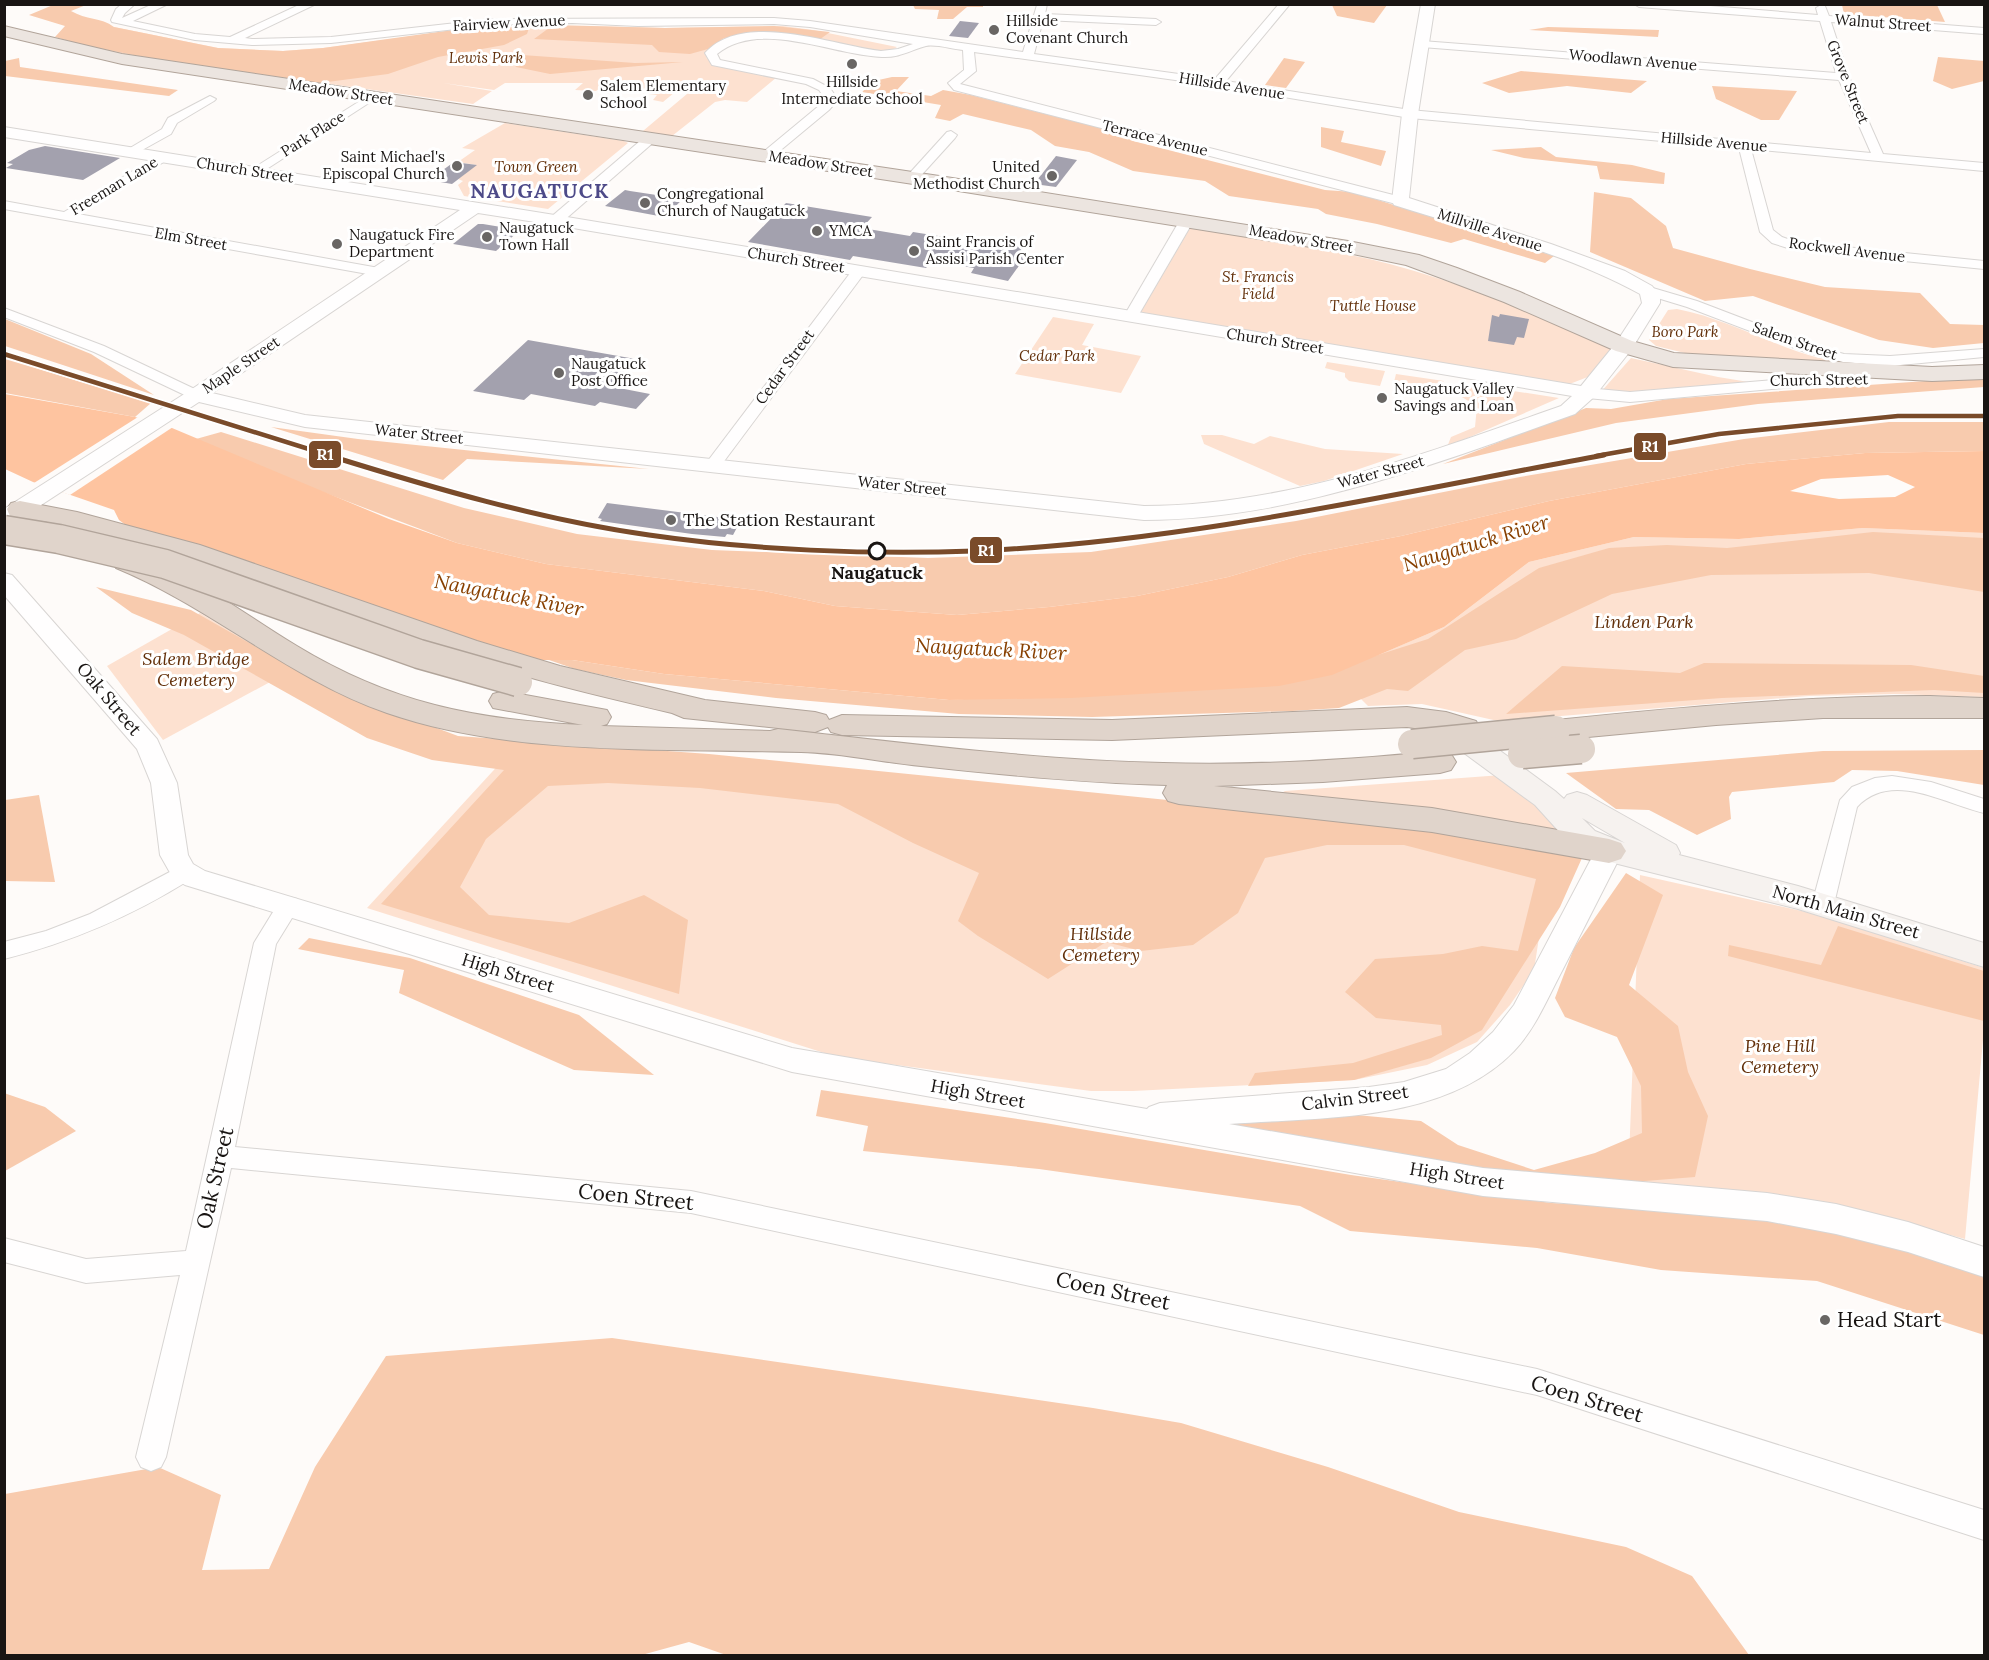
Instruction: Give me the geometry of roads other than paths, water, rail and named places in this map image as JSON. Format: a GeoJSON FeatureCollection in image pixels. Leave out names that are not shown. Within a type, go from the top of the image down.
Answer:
{"type":"FeatureCollection","features":[{"type":"Feature","properties":{"kind":"highway"},"geometry":{"type":"LineString","coordinates":[[8,517],[107,526],[184,549],[469,649],[518,684]]}},
{"type":"Feature","properties":{"kind":"highway"},"geometry":{"type":"LineString","coordinates":[[8,517],[59,539],[175,567],[418,654],[518,684],[622,721],[907,754],[1054,769],[1194,775],[1310,772],[1782,731],[1928,727],[1984,728]]}},
{"type":"Feature","properties":{"kind":"highway"},"geometry":{"type":"LineString","coordinates":[[8,517],[22,518],[30,526],[134,565],[167,580],[307,664],[398,706],[460,721],[535,732],[632,738],[798,742]]}},
{"type":"Feature","properties":{"kind":"highway"},"geometry":{"type":"LineString","coordinates":[[4,548],[85,564],[187,593],[392,668],[634,702],[1048,747],[1129,752],[1274,753],[1412,744],[1695,717],[1834,707],[1984,708]]}},
{"type":"Feature","properties":{"kind":"highway"},"geometry":{"type":"LineString","coordinates":[[842,725],[1112,730],[1407,717],[1446,722],[1465,728]]}},
{"type":"Feature","properties":{"kind":"highway"},"geometry":{"type":"LineString","coordinates":[[907,754],[1087,784],[1432,819],[1609,851]]}},
{"type":"Feature","properties":{"kind":"main road","name":"Meadow Street"},"geometry":{"type":"LineString","coordinates":[[4,31],[122,59],[1187,220],[1348,247],[1411,260],[1469,279],[1624,346]]}},
{"type":"Feature","properties":{"kind":"main road","name":"Church Street"},"geometry":{"type":"LineString","coordinates":[[1624,346],[1673,360],[1688,368],[1768,381],[1799,383],[1905,378],[1932,374]]}},
{"type":"Feature","properties":{"kind":"main road","name":"Church Street"},"geometry":{"type":"LineString","coordinates":[[1673,360],[1932,374],[1984,372]]}},
{"type":"Feature","properties":{"kind":"main road"},"geometry":{"type":"LineString","coordinates":[[1465,728],[1498,745],[1577,802],[1599,831],[1609,851]]}},
{"type":"Feature","properties":{"kind":"main road","name":"North Main Street"},"geometry":{"type":"LineString","coordinates":[[1465,728],[1474,746],[1545,798],[1584,839],[1609,851],[1706,872],[1823,904],[1984,955]]}},
{"type":"Feature","properties":{"kind":"main road","name":"North Main Street"},"geometry":{"type":"LineString","coordinates":[[1577,802],[1639,840],[1706,872]]}},
{"type":"Feature","properties":{"kind":"street"},"geometry":{"type":"LineString","coordinates":[[130,4],[117,16],[116,20],[121,22],[163,4]]}},
{"type":"Feature","properties":{"kind":"street"},"geometry":{"type":"LineString","coordinates":[[229,41],[311,4]]}},
{"type":"Feature","properties":{"kind":"street"},"geometry":{"type":"LineString","coordinates":[[1028,56],[1042,4]]}},
{"type":"Feature","properties":{"kind":"street"},"geometry":{"type":"LineString","coordinates":[[1218,83],[1285,4]]}},
{"type":"Feature","properties":{"kind":"street"},"geometry":{"type":"LineString","coordinates":[[1400,201],[1410,114],[1428,4]]}},
{"type":"Feature","properties":{"kind":"street","name":"Walnut Street"},"geometry":{"type":"LineString","coordinates":[[1639,4],[1984,31]]}},
{"type":"Feature","properties":{"kind":"street","name":"Grove Street"},"geometry":{"type":"LineString","coordinates":[[1820,4],[1844,77],[1879,158]]}},
{"type":"Feature","properties":{"kind":"street"},"geometry":{"type":"LineString","coordinates":[[810,24],[813,12]]}},
{"type":"Feature","properties":{"kind":"street","name":"Fairview Avenue"},"geometry":{"type":"LineString","coordinates":[[121,22],[195,37],[229,41],[298,43],[492,22],[601,16],[718,16],[810,24],[926,42]]}},
{"type":"Feature","properties":{"kind":"street"},"geometry":{"type":"LineString","coordinates":[[1039,17],[1156,22]]}},
{"type":"Feature","properties":{"kind":"street","name":"Hillside Avenue"},"geometry":{"type":"LineString","coordinates":[[766,156],[825,108],[832,100],[831,96],[822,87],[809,81],[716,63],[711,53],[722,43],[744,37],[776,37],[810,40],[883,54],[913,49],[926,42],[1218,83],[1410,114],[1984,167]]}},
{"type":"Feature","properties":{"kind":"street","name":"Woodlawn Avenue"},"geometry":{"type":"LineString","coordinates":[[1422,44],[1844,77]]}},
{"type":"Feature","properties":{"kind":"street","name":"Terrace Avenue"},"geometry":{"type":"LineString","coordinates":[[968,48],[970,71],[954,83],[958,87],[1400,201]]}},
{"type":"Feature","properties":{"kind":"street","name":"Park Place"},"geometry":{"type":"LineString","coordinates":[[255,171],[371,97]]}},
{"type":"Feature","properties":{"kind":"street"},"geometry":{"type":"LineString","coordinates":[[131,152],[167,131],[172,122],[210,99]]}},
{"type":"Feature","properties":{"kind":"street","name":"Church Street"},"geometry":{"type":"LineString","coordinates":[[4,132],[556,220],[1587,393]]}},
{"type":"Feature","properties":{"kind":"street"},"geometry":{"type":"LineString","coordinates":[[912,178],[951,135]]}},
{"type":"Feature","properties":{"kind":"street"},"geometry":{"type":"LineString","coordinates":[[556,220],[651,138]]}},
{"type":"Feature","properties":{"kind":"street","name":"Rockwell Avenue"},"geometry":{"type":"LineString","coordinates":[[1744,145],[1767,232],[1777,240],[1794,246],[1984,265]]}},
{"type":"Feature","properties":{"kind":"street","name":"Freeman Lane"},"geometry":{"type":"LineString","coordinates":[[66,216],[163,157]]}},
{"type":"Feature","properties":{"kind":"street","name":"Millville Avenue"},"geometry":{"type":"LineString","coordinates":[[1400,201],[1576,258],[1632,280],[1646,290]]}},
{"type":"Feature","properties":{"kind":"street","name":"Elm Street"},"geometry":{"type":"LineString","coordinates":[[4,205],[379,272]]}},
{"type":"Feature","properties":{"kind":"street","name":"Maple Street"},"geometry":{"type":"LineString","coordinates":[[8,517],[156,422],[474,208]]}},
{"type":"Feature","properties":{"kind":"street"},"geometry":{"type":"LineString","coordinates":[[1131,316],[1187,220]]}},
{"type":"Feature","properties":{"kind":"street","name":"Cedar Street"},"geometry":{"type":"LineString","coordinates":[[713,465],[859,271]]}},
{"type":"Feature","properties":{"kind":"street"},"geometry":{"type":"LineString","coordinates":[[1587,393],[1624,346],[1651,303],[1651,296],[1646,290]]}},
{"type":"Feature","properties":{"kind":"street","name":"Salem Street"},"geometry":{"type":"LineString","coordinates":[[1646,290],[1692,304],[1810,349],[1843,358],[1890,361],[1984,353]]}},
{"type":"Feature","properties":{"kind":"street","name":"Water Street"},"geometry":{"type":"LineString","coordinates":[[4,312],[99,349],[196,395],[272,415],[305,421],[1143,513],[1188,513],[1271,500],[1403,468],[1568,410],[1587,393]]}},
{"type":"Feature","properties":{"kind":"street"},"geometry":{"type":"LineString","coordinates":[[1587,393],[1630,397],[1799,383]]}},
{"type":"Feature","properties":{"kind":"street","name":"Oak Street"},"geometry":{"type":"LineString","coordinates":[[4,580],[148,745],[165,787],[172,845],[177,863],[183,873]]}},
{"type":"Feature","properties":{"kind":"street"},"geometry":{"type":"LineString","coordinates":[[1823,904],[1847,805],[1854,794],[1865,787],[1896,783],[1918,786],[1984,806]]}},
{"type":"Feature","properties":{"kind":"street","name":"Calvin Street"},"geometry":{"type":"LineString","coordinates":[[1118,1119],[1369,1100],[1404,1095],[1456,1078],[1481,1062],[1504,1041],[1525,1013],[1609,851]]}},
{"type":"Feature","properties":{"kind":"street"},"geometry":{"type":"LineString","coordinates":[[4,951],[80,928],[111,915],[139,901],[183,873]]}},
{"type":"Feature","properties":{"kind":"street","name":"High Street"},"geometry":{"type":"LineString","coordinates":[[183,873],[792,1060],[1483,1182],[1767,1207],[1836,1219],[1908,1237],[1984,1262]]}},
{"type":"Feature","properties":{"kind":"street","name":"Oak Street"},"geometry":{"type":"LineString","coordinates":[[151,1457],[221,1156],[265,943],[289,905]]}},
{"type":"Feature","properties":{"kind":"street","name":"Coen Street"},"geometry":{"type":"LineString","coordinates":[[221,1156],[714,1206],[1537,1382],[1984,1525]]}},
{"type":"Feature","properties":{"kind":"street"},"geometry":{"type":"LineString","coordinates":[[4,1250],[86,1271],[196,1262]]}},
{"type":"Feature","properties":{"kind":"water","name":"Naugatuck River"},"geometry":{"type":"Polygon","coordinates":[[[5,394],[135,417],[172,428],[389,519],[457,543],[546,564],[764,591],[835,606],[957,615],[1137,596],[1228,577],[1302,555],[1401,536],[1549,501],[1746,464],[1865,453],[1984,451],[1984,533],[1863,528],[1739,539],[1634,537],[1529,562],[1444,627],[1332,675],[1279,686],[1071,698],[949,700],[664,674],[572,660],[535,660],[135,532],[119,520],[114,510],[33,482],[5,469],[5,394]],[[1888,475],[1821,479],[1790,491],[1839,499],[1895,497],[1915,487],[1888,475]]]}},
{"type":"Feature","properties":{"kind":"place","name":"Hillside Covenant Church"},"geometry":{"type":"Point","coordinates":[994,30]}},
{"type":"Feature","properties":{"kind":"place","name":"Hillside Intermediate School"},"geometry":{"type":"Point","coordinates":[852,64]}},
{"type":"Feature","properties":{"kind":"place","name":"Salem Elementary School"},"geometry":{"type":"Point","coordinates":[588,95]}},
{"type":"Feature","properties":{"kind":"place","name":"Saint Michael's Episcopal Church"},"geometry":{"type":"Point","coordinates":[457,166]}},
{"type":"Feature","properties":{"kind":"place","name":"United Methodist Church"},"geometry":{"type":"Point","coordinates":[1052,176]}},
{"type":"Feature","properties":{"kind":"place","name":"Congregational Church of Naugatuck"},"geometry":{"type":"Point","coordinates":[645,203]}},
{"type":"Feature","properties":{"kind":"place","name":"YMCA"},"geometry":{"type":"Point","coordinates":[817,231]}},
{"type":"Feature","properties":{"kind":"place","name":"Naugatuck Town Hall"},"geometry":{"type":"Point","coordinates":[487,237]}},
{"type":"Feature","properties":{"kind":"place","name":"Naugatuck Fire Department"},"geometry":{"type":"Point","coordinates":[337,244]}},
{"type":"Feature","properties":{"kind":"place","name":"Saint Francis of Assisi Parish Center"},"geometry":{"type":"Point","coordinates":[914,251]}},
{"type":"Feature","properties":{"kind":"place","name":"Naugatuck Post Office"},"geometry":{"type":"Point","coordinates":[559,373]}},
{"type":"Feature","properties":{"kind":"place","name":"Naugatuck Valley Savings and Loan"},"geometry":{"type":"Point","coordinates":[1382,398]}},
{"type":"Feature","properties":{"kind":"place","name":"The Station Restaurant"},"geometry":{"type":"Point","coordinates":[671,520]}},
{"type":"Feature","properties":{"kind":"place","name":"Naugatuck"},"geometry":{"type":"Point","coordinates":[877,551]}},
{"type":"Feature","properties":{"kind":"place","name":"Head Start"},"geometry":{"type":"Point","coordinates":[1825,1320]}},
{"type":"Feature","properties":{"kind":"district","name":"NAUGATUCK"},"geometry":{"type":"Point","coordinates":[540,191]}},
{"type":"Feature","properties":{"kind":"park label","name":"Lewis Park"},"geometry":{"type":"Point","coordinates":[486,58]}},
{"type":"Feature","properties":{"kind":"park label","name":"Town Green"},"geometry":{"type":"Point","coordinates":[536,167]}},
{"type":"Feature","properties":{"kind":"park label","name":"St. Francis Field"},"geometry":{"type":"Point","coordinates":[1258,286]}},
{"type":"Feature","properties":{"kind":"park label","name":"Tuttle House"},"geometry":{"type":"Point","coordinates":[1373,306]}},
{"type":"Feature","properties":{"kind":"park label","name":"Boro Park"},"geometry":{"type":"Point","coordinates":[1685,332]}},
{"type":"Feature","properties":{"kind":"park label","name":"Cedar Park"},"geometry":{"type":"Point","coordinates":[1057,356]}},
{"type":"Feature","properties":{"kind":"park label","name":"Linden Park"},"geometry":{"type":"Point","coordinates":[1644,622]}},
{"type":"Feature","properties":{"kind":"park label","name":"Salem Bridge Cemetery"},"geometry":{"type":"Point","coordinates":[196,669]}},
{"type":"Feature","properties":{"kind":"park label","name":"Hillside Cemetery"},"geometry":{"type":"Point","coordinates":[1101,944]}},
{"type":"Feature","properties":{"kind":"park label","name":"Pine Hill Cemetery"},"geometry":{"type":"Point","coordinates":[1780,1056]}}]}
